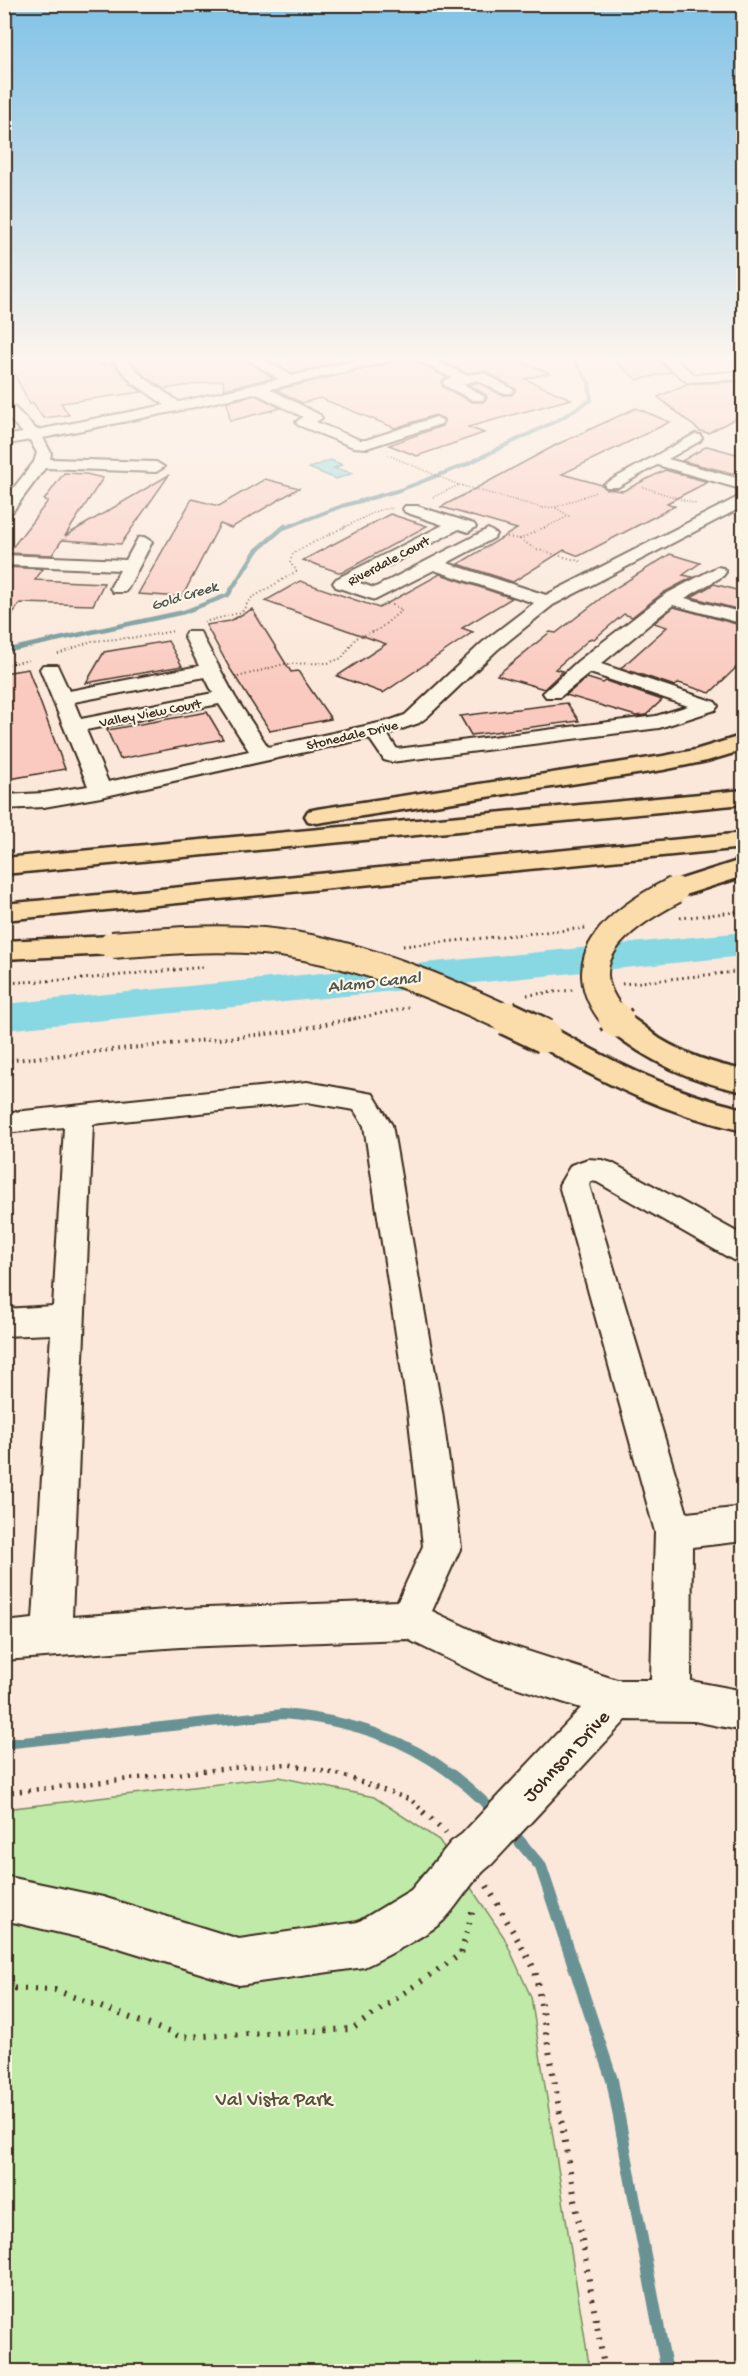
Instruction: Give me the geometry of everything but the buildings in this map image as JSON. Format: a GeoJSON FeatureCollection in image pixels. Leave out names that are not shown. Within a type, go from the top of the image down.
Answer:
{"type":"FeatureCollection","features":[{"type":"Feature","properties":{"kind":"highway"},"geometry":{"type":"LineString","coordinates":[[44,862],[92,845],[161,839],[268,824],[663,763],[699,756],[744,742]]}},
{"type":"Feature","properties":{"kind":"highway"},"geometry":{"type":"LineString","coordinates":[[4,866],[744,797]]}},
{"type":"Feature","properties":{"kind":"highway"},"geometry":{"type":"LineString","coordinates":[[4,912],[744,840]]}},
{"type":"Feature","properties":{"kind":"highway"},"geometry":{"type":"LineString","coordinates":[[744,867],[675,890],[637,909],[611,931],[598,953],[595,977],[600,999],[616,1021],[643,1043],[675,1062],[715,1076],[744,1080]]}},
{"type":"Feature","properties":{"kind":"highway"},"geometry":{"type":"LineString","coordinates":[[4,950],[224,939],[282,944],[328,953],[380,965],[456,995],[545,1036],[601,1069],[648,1092],[684,1105],[744,1120]]}},
{"type":"Feature","properties":{"kind":"street"},"geometry":{"type":"LineString","coordinates":[[4,512],[38,467]]}},
{"type":"Feature","properties":{"kind":"street"},"geometry":{"type":"LineString","coordinates":[[612,484],[643,467]]}},
{"type":"Feature","properties":{"kind":"street"},"geometry":{"type":"LineString","coordinates":[[679,467],[744,485]]}},
{"type":"Feature","properties":{"kind":"street","name":"Stonedale Drive"},"geometry":{"type":"LineString","coordinates":[[4,802],[44,800],[101,790],[374,730],[411,719],[483,652],[548,601],[744,499]]}},
{"type":"Feature","properties":{"kind":"street","name":"Riverdale Court"},"geometry":{"type":"LineString","coordinates":[[411,509],[488,534]]}},
{"type":"Feature","properties":{"kind":"street","name":"Riverdale Court"},"geometry":{"type":"LineString","coordinates":[[457,524],[342,583],[375,595],[488,534]]}},
{"type":"Feature","properties":{"kind":"street"},"geometry":{"type":"LineString","coordinates":[[119,588],[144,542]]}},
{"type":"Feature","properties":{"kind":"street"},"geometry":{"type":"LineString","coordinates":[[4,560],[131,565]]}},
{"type":"Feature","properties":{"kind":"street","name":"Riverdale Court"},"geometry":{"type":"LineString","coordinates":[[432,564],[548,601]]}},
{"type":"Feature","properties":{"kind":"street"},"geometry":{"type":"LineString","coordinates":[[553,693],[670,599],[717,572]]}},
{"type":"Feature","properties":{"kind":"street"},"geometry":{"type":"LineString","coordinates":[[670,599],[744,619]]}},
{"type":"Feature","properties":{"kind":"street"},"geometry":{"type":"LineString","coordinates":[[189,629],[218,683],[262,755]]}},
{"type":"Feature","properties":{"kind":"street","name":"Valley View Court"},"geometry":{"type":"LineString","coordinates":[[49,660],[101,790]]}},
{"type":"Feature","properties":{"kind":"street"},"geometry":{"type":"LineString","coordinates":[[374,730],[391,756],[659,722],[708,706],[585,665]]}},
{"type":"Feature","properties":{"kind":"street","name":"Valley View Court"},"geometry":{"type":"LineString","coordinates":[[63,698],[218,683]]}},
{"type":"Feature","properties":{"kind":"street","name":"Valley View Court"},"geometry":{"type":"LineString","coordinates":[[75,726],[218,683]]}},
{"type":"Feature","properties":{"kind":"street"},"geometry":{"type":"LineString","coordinates":[[4,1123],[307,1092],[363,1101],[378,1125],[424,1412],[442,1547],[409,1620]]}},
{"type":"Feature","properties":{"kind":"street"},"geometry":{"type":"LineString","coordinates":[[52,1637],[79,1115]]}},
{"type":"Feature","properties":{"kind":"street"},"geometry":{"type":"LineString","coordinates":[[671,1701],[674,1532],[574,1185],[577,1175],[586,1170],[602,1171],[744,1251]]}},
{"type":"Feature","properties":{"kind":"street"},"geometry":{"type":"LineString","coordinates":[[4,1323],[68,1320]]}},
{"type":"Feature","properties":{"kind":"street"},"geometry":{"type":"LineString","coordinates":[[674,1532],[744,1524]]}},
{"type":"Feature","properties":{"kind":"street"},"geometry":{"type":"LineString","coordinates":[[4,1641],[180,1628],[409,1620],[487,1658],[617,1700]]}},
{"type":"Feature","properties":{"kind":"street","name":"Johnson Drive"},"geometry":{"type":"LineString","coordinates":[[4,1898],[103,1920],[239,1962],[364,1944],[428,1906],[479,1871],[559,1760],[617,1700],[694,1701],[744,1711]]}},
{"type":"Feature","properties":{"kind":"path"},"geometry":{"type":"LineString","coordinates":[[415,467],[459,485],[543,508],[556,507],[588,496],[612,484],[624,488],[639,486],[719,512]]}},
{"type":"Feature","properties":{"kind":"path"},"geometry":{"type":"LineString","coordinates":[[4,665],[49,660],[92,641],[141,637],[189,629],[242,612],[250,599],[297,570],[290,562],[293,553],[379,510],[395,507],[411,509],[417,503],[459,485]]}},
{"type":"Feature","properties":{"kind":"path"},"geometry":{"type":"LineString","coordinates":[[520,539],[569,516],[556,507]]}},
{"type":"Feature","properties":{"kind":"path"},"geometry":{"type":"LineString","coordinates":[[488,534],[520,539],[535,549],[608,570]]}},
{"type":"Feature","properties":{"kind":"path"},"geometry":{"type":"LineString","coordinates":[[218,683],[284,664],[328,663],[342,658],[356,638],[378,630],[402,610],[375,595]]}},
{"type":"Feature","properties":{"kind":"path"},"geometry":{"type":"LineString","coordinates":[[614,985],[744,971]]}},
{"type":"Feature","properties":{"kind":"path"},"geometry":{"type":"LineString","coordinates":[[520,995],[578,989]]}},
{"type":"Feature","properties":{"kind":"path"},"geometry":{"type":"LineString","coordinates":[[4,1061],[286,1032],[419,1005]]}},
{"type":"Feature","properties":{"kind":"path"},"geometry":{"type":"LineString","coordinates":[[4,1792],[287,1764],[342,1776],[411,1800],[443,1829],[479,1871],[535,1970],[605,2372]]}},
{"type":"Feature","properties":{"kind":"path"},"geometry":{"type":"LineString","coordinates":[[4,1988],[55,1990],[182,2037],[352,2029],[461,1954],[476,1902]]}},
{"type":"Feature","properties":{"kind":"green space","name":"Val Vista Park"},"geometry":{"type":"Polygon","coordinates":[[[279,1777],[374,1797],[439,1840],[504,1937],[531,1997],[590,2371],[5,2371],[5,1809],[279,1777]]]}},
{"type":"Feature","properties":{"kind":"water"},"geometry":{"type":"Polygon","coordinates":[[[337,467],[334,468],[353,473],[336,479],[309,468],[337,467]]]}},
{"type":"Feature","properties":{"kind":"waterway","name":"Gold Creek"},"geometry":{"type":"LineString","coordinates":[[284,528],[342,506],[400,490],[460,467]]}},
{"type":"Feature","properties":{"kind":"waterway","name":"Gold Creek"},"geometry":{"type":"LineString","coordinates":[[4,651],[184,612],[228,595],[256,551],[285,526]]}},
{"type":"Feature","properties":{"kind":"waterway","name":"Alamo Canal"},"geometry":{"type":"LineString","coordinates":[[4,1017],[744,944]]}},
{"type":"Feature","properties":{"kind":"waterway"},"geometry":{"type":"LineString","coordinates":[[4,1744],[283,1714],[315,1718],[344,1724],[399,1742],[448,1772],[495,1813]]}},
{"type":"Feature","properties":{"kind":"waterway"},"geometry":{"type":"LineString","coordinates":[[511,1831],[541,1867],[612,2080],[667,2372]]}}]}
